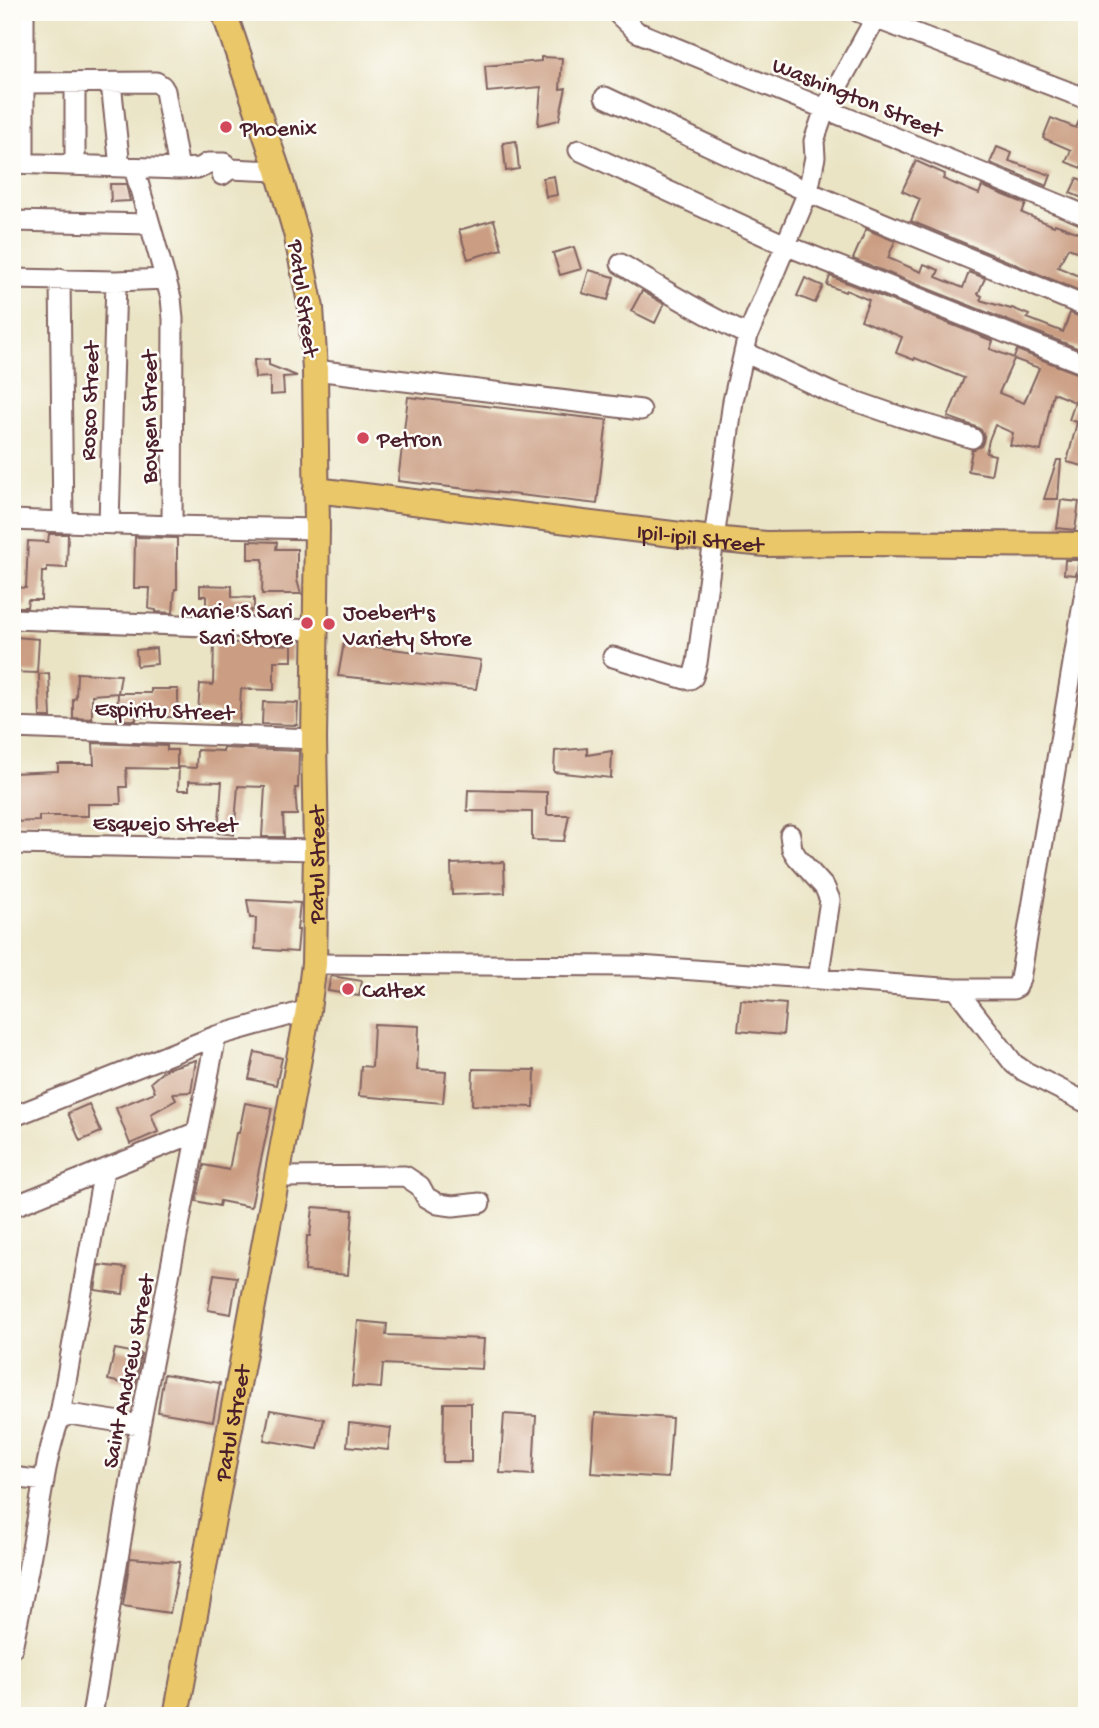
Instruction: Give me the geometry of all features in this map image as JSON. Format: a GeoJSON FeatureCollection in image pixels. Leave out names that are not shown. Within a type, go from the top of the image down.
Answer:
{"type":"FeatureCollection","features":[{"type":"Feature","properties":{"kind":"main road","name":"Patul Street"},"geometry":{"type":"LineString","coordinates":[[176,1716],[308,1010],[314,964],[317,530],[315,370],[311,308],[296,233],[278,171],[224,12]]}},
{"type":"Feature","properties":{"kind":"main road","name":"Ipil-ipil Street"},"geometry":{"type":"LineString","coordinates":[[316,490],[766,544],[862,542],[1087,545]]}},
{"type":"Feature","properties":{"kind":"street"},"geometry":{"type":"LineString","coordinates":[[24,12],[18,45],[24,83],[18,163],[179,169],[200,168],[208,163],[224,163],[230,169],[278,171]]}},
{"type":"Feature","properties":{"kind":"street","name":"Washington Street"},"geometry":{"type":"LineString","coordinates":[[618,12],[637,32],[1087,216]]}},
{"type":"Feature","properties":{"kind":"street"},"geometry":{"type":"LineString","coordinates":[[613,657],[685,679],[693,677],[733,401],[746,343],[808,192],[814,141],[825,108],[867,15],[1087,99]]}},
{"type":"Feature","properties":{"kind":"street"},"geometry":{"type":"LineString","coordinates":[[24,83],[156,82],[165,91],[179,169]]}},
{"type":"Feature","properties":{"kind":"street"},"geometry":{"type":"LineString","coordinates":[[75,83],[75,165]]}},
{"type":"Feature","properties":{"kind":"street","name":"Boysen Street"},"geometry":{"type":"LineString","coordinates":[[111,83],[127,168],[149,224],[171,298],[172,526]]}},
{"type":"Feature","properties":{"kind":"street"},"geometry":{"type":"LineString","coordinates":[[605,97],[808,192],[1087,307]]}},
{"type":"Feature","properties":{"kind":"street"},"geometry":{"type":"LineString","coordinates":[[579,150],[785,245],[1087,365]]}},
{"type":"Feature","properties":{"kind":"street"},"geometry":{"type":"LineString","coordinates":[[12,220],[149,224]]}},
{"type":"Feature","properties":{"kind":"street"},"geometry":{"type":"LineString","coordinates":[[621,264],[715,320],[746,343],[832,393],[972,439]]}},
{"type":"Feature","properties":{"kind":"street"},"geometry":{"type":"LineString","coordinates":[[12,279],[166,279]]}},
{"type":"Feature","properties":{"kind":"street"},"geometry":{"type":"LineString","coordinates":[[60,279],[63,522]]}},
{"type":"Feature","properties":{"kind":"street","name":"Rosco Street"},"geometry":{"type":"LineString","coordinates":[[109,523],[116,281]]}},
{"type":"Feature","properties":{"kind":"street"},"geometry":{"type":"LineString","coordinates":[[315,370],[641,410]]}},
{"type":"Feature","properties":{"kind":"street"},"geometry":{"type":"LineString","coordinates":[[12,520],[317,530]]}},
{"type":"Feature","properties":{"kind":"street"},"geometry":{"type":"LineString","coordinates":[[314,964],[639,966],[956,989],[1013,989],[1017,987],[1020,979],[1087,580]]}},
{"type":"Feature","properties":{"kind":"street"},"geometry":{"type":"LineString","coordinates":[[12,619],[316,630]]}},
{"type":"Feature","properties":{"kind":"street","name":"Espiritu Street"},"geometry":{"type":"LineString","coordinates":[[12,728],[314,739]]}},
{"type":"Feature","properties":{"kind":"street"},"geometry":{"type":"LineString","coordinates":[[790,835],[792,849],[825,888],[830,900],[818,979]]}},
{"type":"Feature","properties":{"kind":"street","name":"Esquejo Street"},"geometry":{"type":"LineString","coordinates":[[12,844],[316,850]]}},
{"type":"Feature","properties":{"kind":"street"},"geometry":{"type":"LineString","coordinates":[[956,989],[1014,1064],[1087,1103]]}},
{"type":"Feature","properties":{"kind":"street"},"geometry":{"type":"LineString","coordinates":[[12,1117],[216,1037],[308,1010]]}},
{"type":"Feature","properties":{"kind":"street","name":"Saint Andrew Street"},"geometry":{"type":"LineString","coordinates":[[92,1716],[140,1425],[216,1037]]}},
{"type":"Feature","properties":{"kind":"street"},"geometry":{"type":"LineString","coordinates":[[12,1207],[197,1132]]}},
{"type":"Feature","properties":{"kind":"street"},"geometry":{"type":"LineString","coordinates":[[13,1645],[21,1565],[59,1420],[104,1170]]}},
{"type":"Feature","properties":{"kind":"street"},"geometry":{"type":"LineString","coordinates":[[277,1177],[405,1176],[420,1186],[426,1197],[438,1204],[453,1206],[480,1203]]}},
{"type":"Feature","properties":{"kind":"street"},"geometry":{"type":"LineString","coordinates":[[59,1420],[69,1414],[140,1425]]}},
{"type":"Feature","properties":{"kind":"street"},"geometry":{"type":"LineString","coordinates":[[12,1476],[44,1481]]}},
{"type":"Feature","properties":{"kind":"building"},"geometry":{"type":"Polygon","coordinates":[[[541,57],[562,58],[560,89],[566,88],[559,120],[538,125],[541,87],[487,92],[485,66],[541,61],[541,57]]]}},
{"type":"Feature","properties":{"kind":"building"},"geometry":{"type":"Polygon","coordinates":[[[1083,111],[1087,111],[1087,154],[1081,168],[1066,162],[1071,150],[1043,138],[1051,118],[1076,128],[1083,111]]]}},
{"type":"Feature","properties":{"kind":"building"},"geometry":{"type":"Polygon","coordinates":[[[516,141],[519,169],[506,171],[503,143],[516,141]]]}},
{"type":"Feature","properties":{"kind":"building"},"geometry":{"type":"Polygon","coordinates":[[[997,147],[1012,153],[1009,161],[1051,175],[1047,186],[990,163],[997,147]]]}},
{"type":"Feature","properties":{"kind":"building"},"geometry":{"type":"Polygon","coordinates":[[[916,161],[945,174],[943,179],[979,194],[982,186],[1026,204],[1022,213],[1087,236],[1087,255],[1068,248],[1058,267],[1083,278],[1087,271],[1087,294],[911,221],[920,199],[902,191],[916,161]]]}},
{"type":"Feature","properties":{"kind":"building"},"geometry":{"type":"Polygon","coordinates":[[[554,176],[557,195],[546,197],[543,178],[554,176]]]}},
{"type":"Feature","properties":{"kind":"building"},"geometry":{"type":"Polygon","coordinates":[[[1077,178],[1087,182],[1087,200],[1070,193],[1077,178]]]}},
{"type":"Feature","properties":{"kind":"building"},"geometry":{"type":"Polygon","coordinates":[[[110,184],[126,184],[130,201],[111,202],[110,184]]]}},
{"type":"Feature","properties":{"kind":"building"},"geometry":{"type":"Polygon","coordinates":[[[494,220],[502,249],[468,259],[459,230],[494,220]]]}},
{"type":"Feature","properties":{"kind":"building"},"geometry":{"type":"Polygon","coordinates":[[[866,229],[895,241],[888,258],[921,272],[924,264],[939,270],[936,277],[963,288],[969,272],[985,278],[978,294],[982,296],[980,300],[1012,308],[1029,315],[1027,318],[1063,332],[1070,313],[1087,319],[1087,352],[853,259],[866,229]]]}},
{"type":"Feature","properties":{"kind":"building"},"geometry":{"type":"Polygon","coordinates":[[[574,247],[581,269],[560,275],[553,253],[574,247]]]}},
{"type":"Feature","properties":{"kind":"building"},"geometry":{"type":"Polygon","coordinates":[[[589,270],[614,277],[608,300],[582,293],[589,270]]]}},
{"type":"Feature","properties":{"kind":"building"},"geometry":{"type":"Polygon","coordinates":[[[830,276],[993,341],[990,349],[1014,358],[1017,350],[1087,377],[1087,467],[1067,462],[1077,422],[1069,420],[1075,402],[1053,393],[1041,451],[1010,445],[1013,433],[995,425],[986,453],[995,455],[991,475],[968,471],[972,450],[981,446],[984,436],[976,427],[948,417],[964,378],[896,353],[902,337],[861,320],[869,300],[827,285],[830,276]],[[1014,359],[999,393],[1024,403],[1039,368],[1014,359]]]}},
{"type":"Feature","properties":{"kind":"building"},"geometry":{"type":"Polygon","coordinates":[[[805,278],[823,286],[815,303],[797,296],[805,278]]]}},
{"type":"Feature","properties":{"kind":"building"},"geometry":{"type":"Polygon","coordinates":[[[642,291],[664,304],[655,323],[631,311],[642,291]]]}},
{"type":"Feature","properties":{"kind":"building"},"geometry":{"type":"Polygon","coordinates":[[[269,359],[269,365],[297,376],[283,377],[284,394],[270,395],[270,377],[255,378],[254,360],[269,359]]]}},
{"type":"Feature","properties":{"kind":"building"},"geometry":{"type":"Polygon","coordinates":[[[408,397],[607,420],[597,504],[398,481],[408,397]]]}},
{"type":"Feature","properties":{"kind":"building"},"geometry":{"type":"Polygon","coordinates":[[[1057,460],[1061,460],[1058,499],[1044,499],[1057,460]]]}},
{"type":"Feature","properties":{"kind":"building"},"geometry":{"type":"Polygon","coordinates":[[[1061,500],[1079,502],[1075,530],[1057,528],[1061,500]]]}},
{"type":"Feature","properties":{"kind":"building"},"geometry":{"type":"Polygon","coordinates":[[[49,534],[68,534],[67,568],[47,567],[47,572],[42,572],[41,600],[28,600],[27,607],[12,607],[12,587],[26,588],[28,541],[48,542],[49,534]]]}},
{"type":"Feature","properties":{"kind":"building"},"geometry":{"type":"Polygon","coordinates":[[[135,537],[177,538],[177,589],[173,613],[149,609],[150,588],[134,588],[135,537]]]}},
{"type":"Feature","properties":{"kind":"building"},"geometry":{"type":"Polygon","coordinates":[[[248,541],[277,542],[276,549],[297,549],[297,580],[301,594],[262,594],[263,559],[248,559],[248,541]]]}},
{"type":"Feature","properties":{"kind":"building"},"geometry":{"type":"Polygon","coordinates":[[[1065,560],[1079,560],[1076,575],[1064,574],[1065,560]]]}},
{"type":"Feature","properties":{"kind":"building"},"geometry":{"type":"Polygon","coordinates":[[[200,585],[232,586],[232,597],[254,598],[254,610],[251,610],[250,615],[206,610],[206,596],[200,596],[200,585]]]}},
{"type":"Feature","properties":{"kind":"building"},"geometry":{"type":"Polygon","coordinates":[[[15,637],[39,639],[37,673],[12,672],[12,643],[15,644],[15,637]]]}},
{"type":"Feature","properties":{"kind":"building"},"geometry":{"type":"Polygon","coordinates":[[[214,642],[292,645],[292,661],[274,661],[274,690],[241,689],[239,724],[219,723],[220,712],[198,711],[200,684],[213,685],[214,642]]]}},
{"type":"Feature","properties":{"kind":"building"},"geometry":{"type":"Polygon","coordinates":[[[344,643],[481,660],[476,689],[338,676],[344,643]]]}},
{"type":"Feature","properties":{"kind":"building"},"geometry":{"type":"Polygon","coordinates":[[[156,648],[157,664],[137,666],[136,650],[156,648]]]}},
{"type":"Feature","properties":{"kind":"building"},"geometry":{"type":"Polygon","coordinates":[[[49,673],[51,717],[40,717],[39,674],[49,673]]]}},
{"type":"Feature","properties":{"kind":"building"},"geometry":{"type":"Polygon","coordinates":[[[77,673],[121,675],[118,693],[92,695],[92,719],[73,718],[77,673]]]}},
{"type":"Feature","properties":{"kind":"building"},"geometry":{"type":"Polygon","coordinates":[[[151,689],[178,689],[178,717],[117,720],[118,693],[151,693],[151,689]]]}},
{"type":"Feature","properties":{"kind":"building"},"geometry":{"type":"Polygon","coordinates":[[[263,702],[298,703],[297,725],[262,724],[263,702]]]}},
{"type":"Feature","properties":{"kind":"building"},"geometry":{"type":"Polygon","coordinates":[[[93,743],[167,746],[167,750],[177,750],[177,769],[126,768],[127,787],[120,787],[121,804],[88,804],[88,816],[39,816],[39,821],[12,822],[12,773],[58,771],[58,764],[94,764],[93,743]]]}},
{"type":"Feature","properties":{"kind":"building"},"geometry":{"type":"Polygon","coordinates":[[[223,748],[299,751],[298,788],[295,788],[297,815],[283,815],[284,837],[262,837],[265,787],[238,786],[234,835],[218,833],[222,782],[189,781],[189,790],[178,790],[179,767],[196,768],[197,750],[223,751],[223,748]]]}},
{"type":"Feature","properties":{"kind":"building"},"geometry":{"type":"Polygon","coordinates":[[[587,748],[587,755],[612,751],[611,778],[554,772],[555,751],[587,748]]]}},
{"type":"Feature","properties":{"kind":"building"},"geometry":{"type":"Polygon","coordinates":[[[468,790],[547,792],[547,815],[569,815],[564,841],[532,840],[532,812],[467,811],[468,790]]]}},
{"type":"Feature","properties":{"kind":"building"},"geometry":{"type":"Polygon","coordinates":[[[504,862],[505,893],[452,895],[451,864],[504,862]]]}},
{"type":"Feature","properties":{"kind":"building"},"geometry":{"type":"Polygon","coordinates":[[[247,900],[300,903],[297,952],[255,949],[256,918],[250,918],[247,900]]]}},
{"type":"Feature","properties":{"kind":"building"},"geometry":{"type":"Polygon","coordinates":[[[331,976],[362,981],[359,996],[328,991],[331,976]]]}},
{"type":"Feature","properties":{"kind":"building"},"geometry":{"type":"Polygon","coordinates":[[[741,1000],[786,1004],[783,1035],[738,1031],[741,1000]]]}},
{"type":"Feature","properties":{"kind":"building"},"geometry":{"type":"Polygon","coordinates":[[[374,1024],[419,1026],[417,1070],[446,1072],[443,1103],[359,1096],[361,1066],[372,1067],[374,1024]]]}},
{"type":"Feature","properties":{"kind":"building"},"geometry":{"type":"Polygon","coordinates":[[[255,1052],[282,1058],[276,1085],[249,1079],[255,1052]]]}},
{"type":"Feature","properties":{"kind":"building"},"geometry":{"type":"Polygon","coordinates":[[[196,1060],[191,1092],[173,1093],[176,1100],[151,1114],[158,1132],[130,1144],[116,1108],[155,1092],[151,1082],[166,1069],[196,1060]]]}},
{"type":"Feature","properties":{"kind":"building"},"geometry":{"type":"Polygon","coordinates":[[[473,1069],[535,1070],[534,1107],[472,1105],[473,1069]]]}},
{"type":"Feature","properties":{"kind":"building"},"geometry":{"type":"Polygon","coordinates":[[[245,1103],[272,1108],[251,1207],[220,1201],[219,1206],[196,1201],[204,1165],[229,1170],[245,1103]]]}},
{"type":"Feature","properties":{"kind":"building"},"geometry":{"type":"Polygon","coordinates":[[[89,1104],[101,1132],[80,1141],[68,1113],[89,1104]]]}},
{"type":"Feature","properties":{"kind":"building"},"geometry":{"type":"Polygon","coordinates":[[[313,1207],[353,1210],[348,1275],[305,1271],[307,1236],[310,1236],[313,1207]]]}},
{"type":"Feature","properties":{"kind":"building"},"geometry":{"type":"Polygon","coordinates":[[[99,1265],[126,1268],[123,1294],[95,1290],[99,1265]]]}},
{"type":"Feature","properties":{"kind":"building"},"geometry":{"type":"Polygon","coordinates":[[[214,1274],[237,1277],[231,1314],[208,1310],[214,1274]]]}},
{"type":"Feature","properties":{"kind":"building"},"geometry":{"type":"Polygon","coordinates":[[[358,1321],[387,1324],[386,1335],[484,1339],[482,1369],[383,1364],[381,1388],[352,1386],[358,1321]]]}},
{"type":"Feature","properties":{"kind":"building"},"geometry":{"type":"Polygon","coordinates":[[[115,1349],[141,1354],[135,1386],[108,1380],[115,1349]]]}},
{"type":"Feature","properties":{"kind":"building"},"geometry":{"type":"Polygon","coordinates":[[[164,1374],[220,1383],[213,1421],[158,1412],[164,1374]]]}},
{"type":"Feature","properties":{"kind":"building"},"geometry":{"type":"Polygon","coordinates":[[[444,1403],[471,1403],[471,1462],[443,1462],[444,1403]]]}},
{"type":"Feature","properties":{"kind":"building"},"geometry":{"type":"Polygon","coordinates":[[[270,1410],[324,1419],[318,1449],[264,1440],[270,1410]]]}},
{"type":"Feature","properties":{"kind":"building"},"geometry":{"type":"Polygon","coordinates":[[[595,1413],[672,1418],[668,1478],[591,1473],[595,1413]]]}},
{"type":"Feature","properties":{"kind":"building"},"geometry":{"type":"Polygon","coordinates":[[[504,1414],[536,1416],[533,1475],[500,1473],[504,1414]]]}},
{"type":"Feature","properties":{"kind":"building"},"geometry":{"type":"Polygon","coordinates":[[[349,1423],[391,1428],[388,1450],[347,1446],[349,1423]]]}},
{"type":"Feature","properties":{"kind":"building"},"geometry":{"type":"Polygon","coordinates":[[[130,1558],[180,1562],[170,1613],[123,1606],[130,1558]]]}},
{"type":"Feature","properties":{"kind":"place","name":"Phoenix"},"geometry":{"type":"Point","coordinates":[226,127]}},
{"type":"Feature","properties":{"kind":"place","name":"Petron"},"geometry":{"type":"Point","coordinates":[363,438]}},
{"type":"Feature","properties":{"kind":"place","name":"Marie'S Sari Sari Store"},"geometry":{"type":"Point","coordinates":[307,623]}},
{"type":"Feature","properties":{"kind":"place","name":"Joebert's Variety Store"},"geometry":{"type":"Point","coordinates":[329,624]}},
{"type":"Feature","properties":{"kind":"place","name":"Caltex"},"geometry":{"type":"Point","coordinates":[348,989]}}]}
